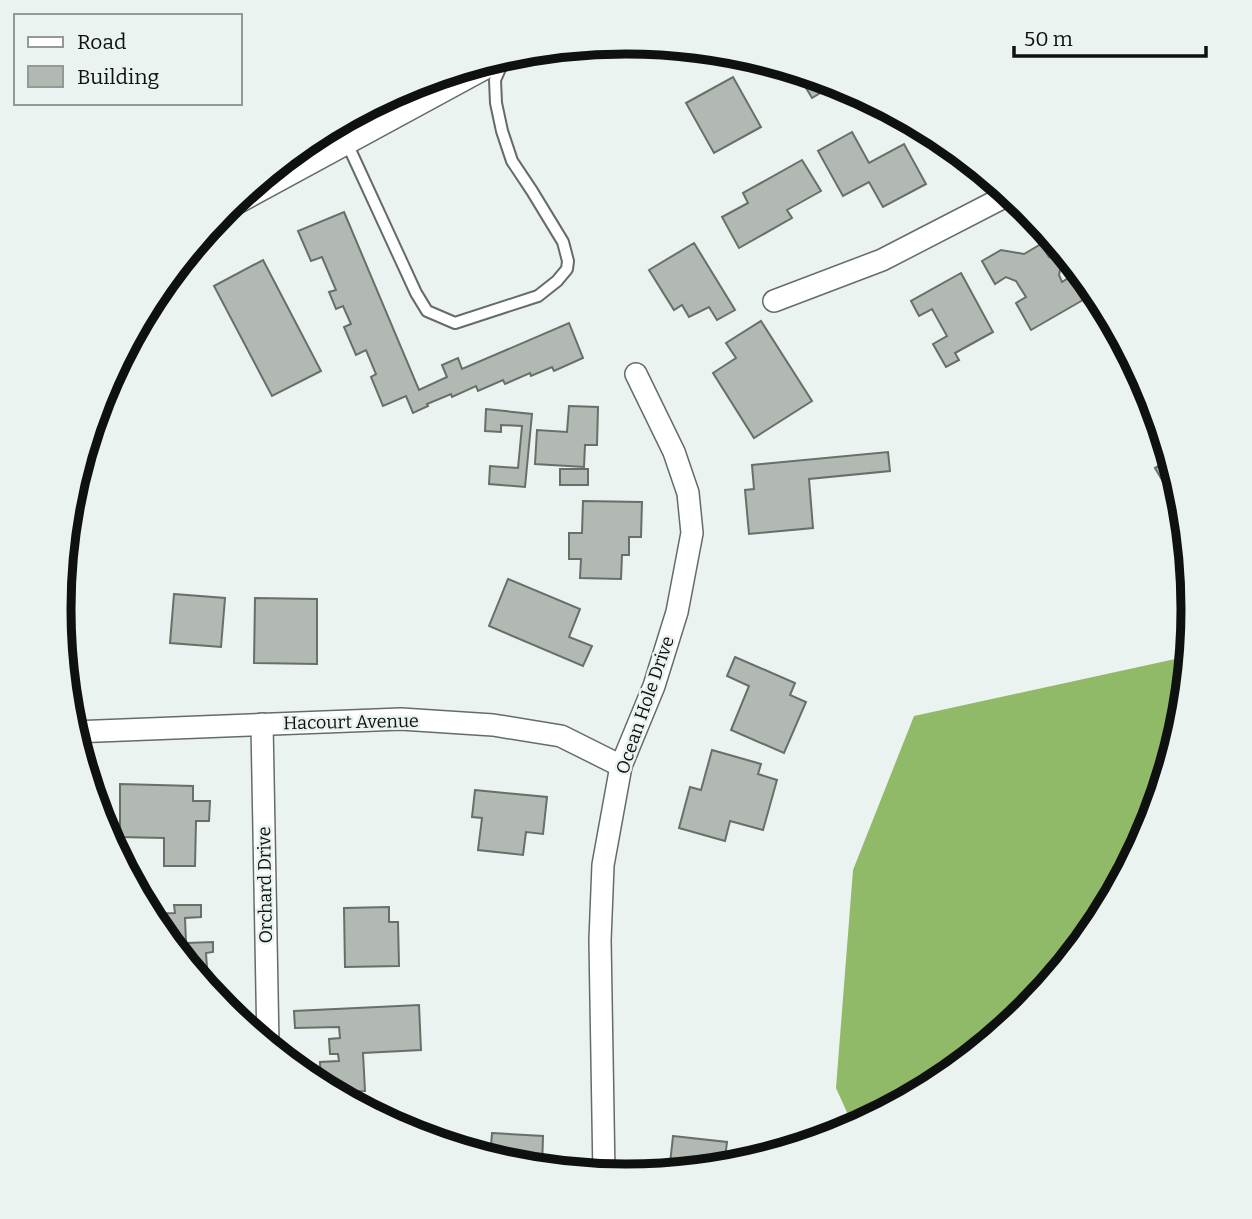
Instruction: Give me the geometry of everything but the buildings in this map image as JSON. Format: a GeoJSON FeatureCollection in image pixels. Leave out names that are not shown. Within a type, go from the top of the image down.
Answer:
{"type":"FeatureCollection","features":[{"type":"Feature","properties":{"kind":"main road"},"geometry":{"type":"LineString","coordinates":[[355,125],[413,97]]}},
{"type":"Feature","properties":{"kind":"street"},"geometry":{"type":"LineString","coordinates":[[774,302],[882,260],[1000,199]]}},
{"type":"Feature","properties":{"kind":"street","name":"Ocean Hole Drive"},"geometry":{"type":"LineString","coordinates":[[604,1164],[600,940],[603,865],[621,765],[653,686],[677,612],[692,533],[688,493],[674,452],[636,374]]}},
{"type":"Feature","properties":{"kind":"street","name":"Hacourt Avenue"},"geometry":{"type":"LineString","coordinates":[[84,732],[401,719],[493,725],[561,736],[621,765]]}},
{"type":"Feature","properties":{"kind":"street","name":"Orchard Drive"},"geometry":{"type":"LineString","coordinates":[[262,724],[268,1033]]}},
{"type":"Feature","properties":{"kind":"lane"},"geometry":{"type":"LineString","coordinates":[[342,133],[416,293],[427,311],[455,323],[538,296],[567,270],[568,261],[563,242],[512,161],[496,103],[495,80],[500,69]]}},
{"type":"Feature","properties":{"kind":"green space"},"geometry":{"type":"Polygon","coordinates":[[[1179,658],[1171,718],[1152,788],[1139,822],[1107,887],[1067,948],[1019,1002],[964,1050],[904,1090],[849,1117],[836,1088],[853,870],[914,716],[1179,658]]]}}]}
